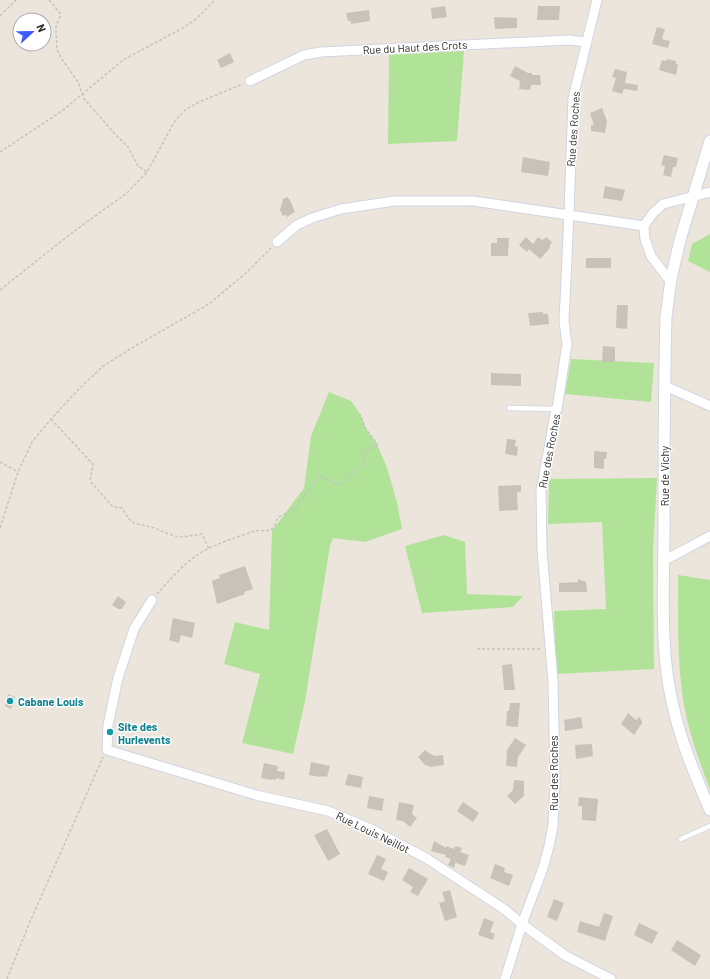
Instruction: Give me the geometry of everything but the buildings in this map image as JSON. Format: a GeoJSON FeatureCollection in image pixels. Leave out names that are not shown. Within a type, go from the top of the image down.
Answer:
{"type":"FeatureCollection","features":[{"type":"Feature","properties":{"kind":"street","name":"Rue des Roches"},"geometry":{"type":"LineString","coordinates":[[505,979],[522,924],[543,868],[553,826],[555,782],[553,682],[542,550],[541,491],[557,409],[567,344],[564,321],[573,98],[597,0]]}},
{"type":"Feature","properties":{"kind":"street","name":"Rue du Haut des Crots"},"geometry":{"type":"LineString","coordinates":[[250,81],[304,55],[321,52],[569,40],[586,42]]}},
{"type":"Feature","properties":{"kind":"street","name":"Rue de Vichy"},"geometry":{"type":"LineString","coordinates":[[710,141],[680,240],[671,279],[666,317],[664,558],[664,629],[667,670],[674,709],[686,750],[710,810]]}},
{"type":"Feature","properties":{"kind":"street"},"geometry":{"type":"LineString","coordinates":[[671,279],[666,277],[651,256],[645,239],[644,226],[653,213],[663,204],[710,192]]}},
{"type":"Feature","properties":{"kind":"street"},"geometry":{"type":"LineString","coordinates":[[277,242],[297,225],[312,218],[341,209],[394,201],[473,201],[644,226]]}},
{"type":"Feature","properties":{"kind":"street"},"geometry":{"type":"LineString","coordinates":[[665,386],[710,406]]}},
{"type":"Feature","properties":{"kind":"street"},"geometry":{"type":"LineString","coordinates":[[664,558],[669,558],[710,536]]}},
{"type":"Feature","properties":{"kind":"street"},"geometry":{"type":"LineString","coordinates":[[107,750],[108,725],[118,678],[134,630],[152,600]]}},
{"type":"Feature","properties":{"kind":"street","name":"Rue Louis Neillot"},"geometry":{"type":"LineString","coordinates":[[107,750],[256,795],[328,810],[373,830],[426,858],[504,909],[566,956],[611,979]]}},
{"type":"Feature","properties":{"kind":"lane"},"geometry":{"type":"LineString","coordinates":[[508,408],[556,409]]}},
{"type":"Feature","properties":{"kind":"lane"},"geometry":{"type":"LineString","coordinates":[[680,839],[710,826]]}},
{"type":"Feature","properties":{"kind":"path"},"geometry":{"type":"LineString","coordinates":[[0,16],[16,0]]}},
{"type":"Feature","properties":{"kind":"path"},"geometry":{"type":"LineString","coordinates":[[49,0],[60,13],[56,30],[57,49],[61,58],[78,82],[84,99],[114,133],[128,146],[138,166],[147,172]]}},
{"type":"Feature","properties":{"kind":"path"},"geometry":{"type":"LineString","coordinates":[[0,152],[62,111],[123,60],[183,28],[196,19],[215,0]]}},
{"type":"Feature","properties":{"kind":"path"},"geometry":{"type":"LineString","coordinates":[[0,290],[73,232],[127,193],[147,172],[175,121],[185,110],[199,102],[250,81]]}},
{"type":"Feature","properties":{"kind":"path"},"geometry":{"type":"LineString","coordinates":[[0,528],[18,472],[32,442],[51,419],[102,367],[130,349],[209,304],[247,272],[277,242]]}},
{"type":"Feature","properties":{"kind":"path"},"geometry":{"type":"LineString","coordinates":[[152,600],[187,563],[197,555],[255,531],[264,529],[269,530],[274,527],[278,518],[285,513],[293,511],[317,478],[321,476],[332,483],[342,483],[355,470],[364,466],[365,462],[362,456],[364,452],[367,449],[376,447],[376,444],[366,429],[360,414]]}},
{"type":"Feature","properties":{"kind":"path"},"geometry":{"type":"LineString","coordinates":[[51,419],[93,464],[90,481],[113,507],[122,508],[129,519],[134,523],[155,528],[166,533],[182,537],[202,534],[209,549]]}},
{"type":"Feature","properties":{"kind":"path"},"geometry":{"type":"LineString","coordinates":[[0,462],[18,472]]}},
{"type":"Feature","properties":{"kind":"path"},"geometry":{"type":"LineString","coordinates":[[477,650],[550,649]]}},
{"type":"Feature","properties":{"kind":"path"},"geometry":{"type":"LineString","coordinates":[[7,979],[29,924],[107,750]]}},
{"type":"Feature","properties":{"kind":"green space"},"geometry":{"type":"Polygon","coordinates":[[[464,51],[457,141],[388,144],[389,55],[464,51]]]}},
{"type":"Feature","properties":{"kind":"green space"},"geometry":{"type":"Polygon","coordinates":[[[710,234],[710,272],[688,261],[692,244],[710,234]]]}},
{"type":"Feature","properties":{"kind":"green space"},"geometry":{"type":"Polygon","coordinates":[[[571,359],[654,363],[651,402],[565,394],[571,359]]]}},
{"type":"Feature","properties":{"kind":"green space"},"geometry":{"type":"Polygon","coordinates":[[[329,392],[351,401],[360,414],[366,429],[377,444],[387,468],[397,502],[402,529],[365,542],[333,538],[330,546],[305,701],[293,754],[242,743],[260,674],[224,664],[235,622],[269,630],[272,531],[304,488],[311,436],[329,392]]]}},
{"type":"Feature","properties":{"kind":"green space"},"geometry":{"type":"Polygon","coordinates":[[[657,478],[653,550],[654,669],[555,674],[554,611],[606,609],[602,522],[548,524],[549,479],[657,478]]]}},
{"type":"Feature","properties":{"kind":"green space"},"geometry":{"type":"Polygon","coordinates":[[[444,535],[465,542],[467,594],[523,596],[513,607],[422,613],[405,546],[444,535]]]}},
{"type":"Feature","properties":{"kind":"green space"},"geometry":{"type":"Polygon","coordinates":[[[678,575],[710,580],[710,790],[691,734],[683,699],[679,653],[678,575]]]}},
{"type":"Feature","properties":{"kind":"place","name":"Cabane Louis"},"geometry":{"type":"Point","coordinates":[10,701]}},
{"type":"Feature","properties":{"kind":"place","name":"Site des Hurlevents"},"geometry":{"type":"Point","coordinates":[110,732]}}]}
